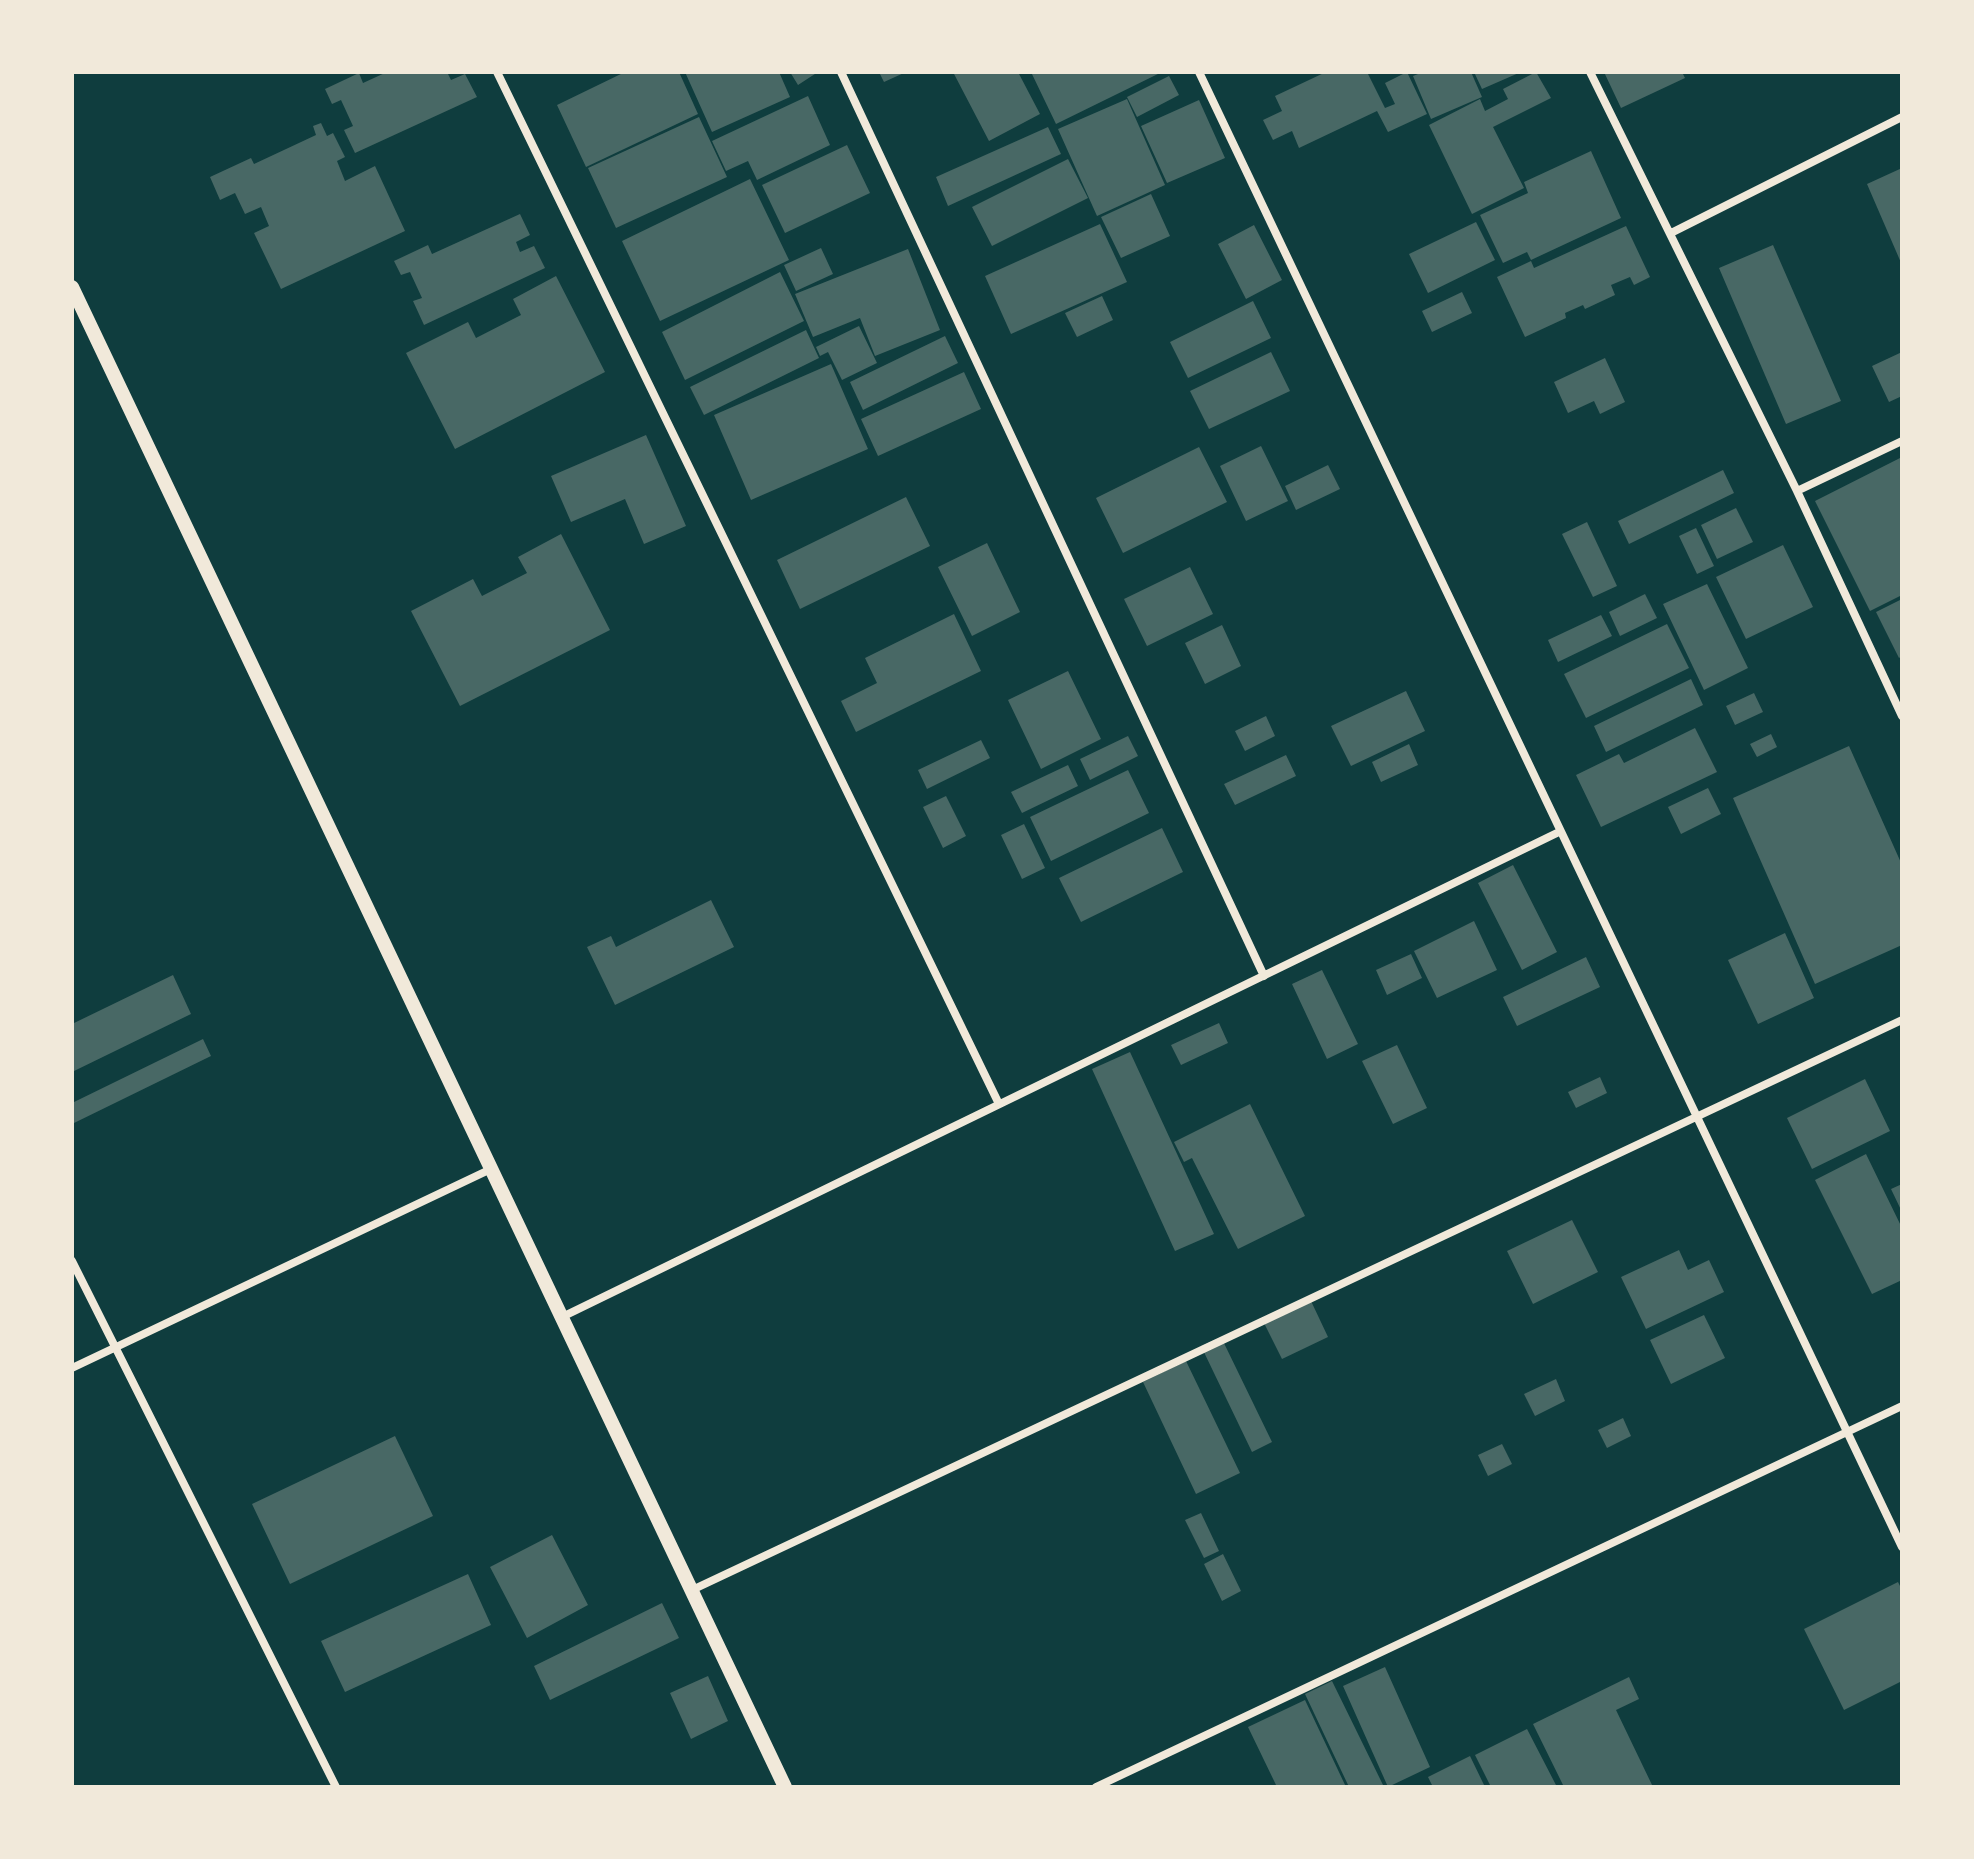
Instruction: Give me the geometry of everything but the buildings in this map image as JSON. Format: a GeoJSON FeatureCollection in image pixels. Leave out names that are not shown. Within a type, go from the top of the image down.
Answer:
{"type":"FeatureCollection","features":[{"type":"Feature","properties":{"kind":"street"},"geometry":{"type":"LineString","coordinates":[[497,72],[999,1104]]}},
{"type":"Feature","properties":{"kind":"street"},"geometry":{"type":"LineString","coordinates":[[841,72],[1264,976]]}},
{"type":"Feature","properties":{"kind":"street"},"geometry":{"type":"LineString","coordinates":[[1199,72],[1902,1547]]}},
{"type":"Feature","properties":{"kind":"street"},"geometry":{"type":"LineString","coordinates":[[1590,72],[1797,491],[1902,716]]}},
{"type":"Feature","properties":{"kind":"street"},"geometry":{"type":"LineString","coordinates":[[1671,233],[1902,117]]}},
{"type":"Feature","properties":{"kind":"street"},"geometry":{"type":"LineString","coordinates":[[72,287],[785,1787]]}},
{"type":"Feature","properties":{"kind":"street"},"geometry":{"type":"LineString","coordinates":[[1797,491],[1902,441]]}},
{"type":"Feature","properties":{"kind":"street"},"geometry":{"type":"LineString","coordinates":[[562,1317],[1559,832]]}},
{"type":"Feature","properties":{"kind":"street"},"geometry":{"type":"LineString","coordinates":[[692,1590],[1902,1020]]}},
{"type":"Feature","properties":{"kind":"street"},"geometry":{"type":"LineString","coordinates":[[72,1368],[491,1169]]}},
{"type":"Feature","properties":{"kind":"street"},"geometry":{"type":"LineString","coordinates":[[72,1261],[336,1787]]}},
{"type":"Feature","properties":{"kind":"street"},"geometry":{"type":"LineString","coordinates":[[1096,1787],[1902,1406]]}}]}
